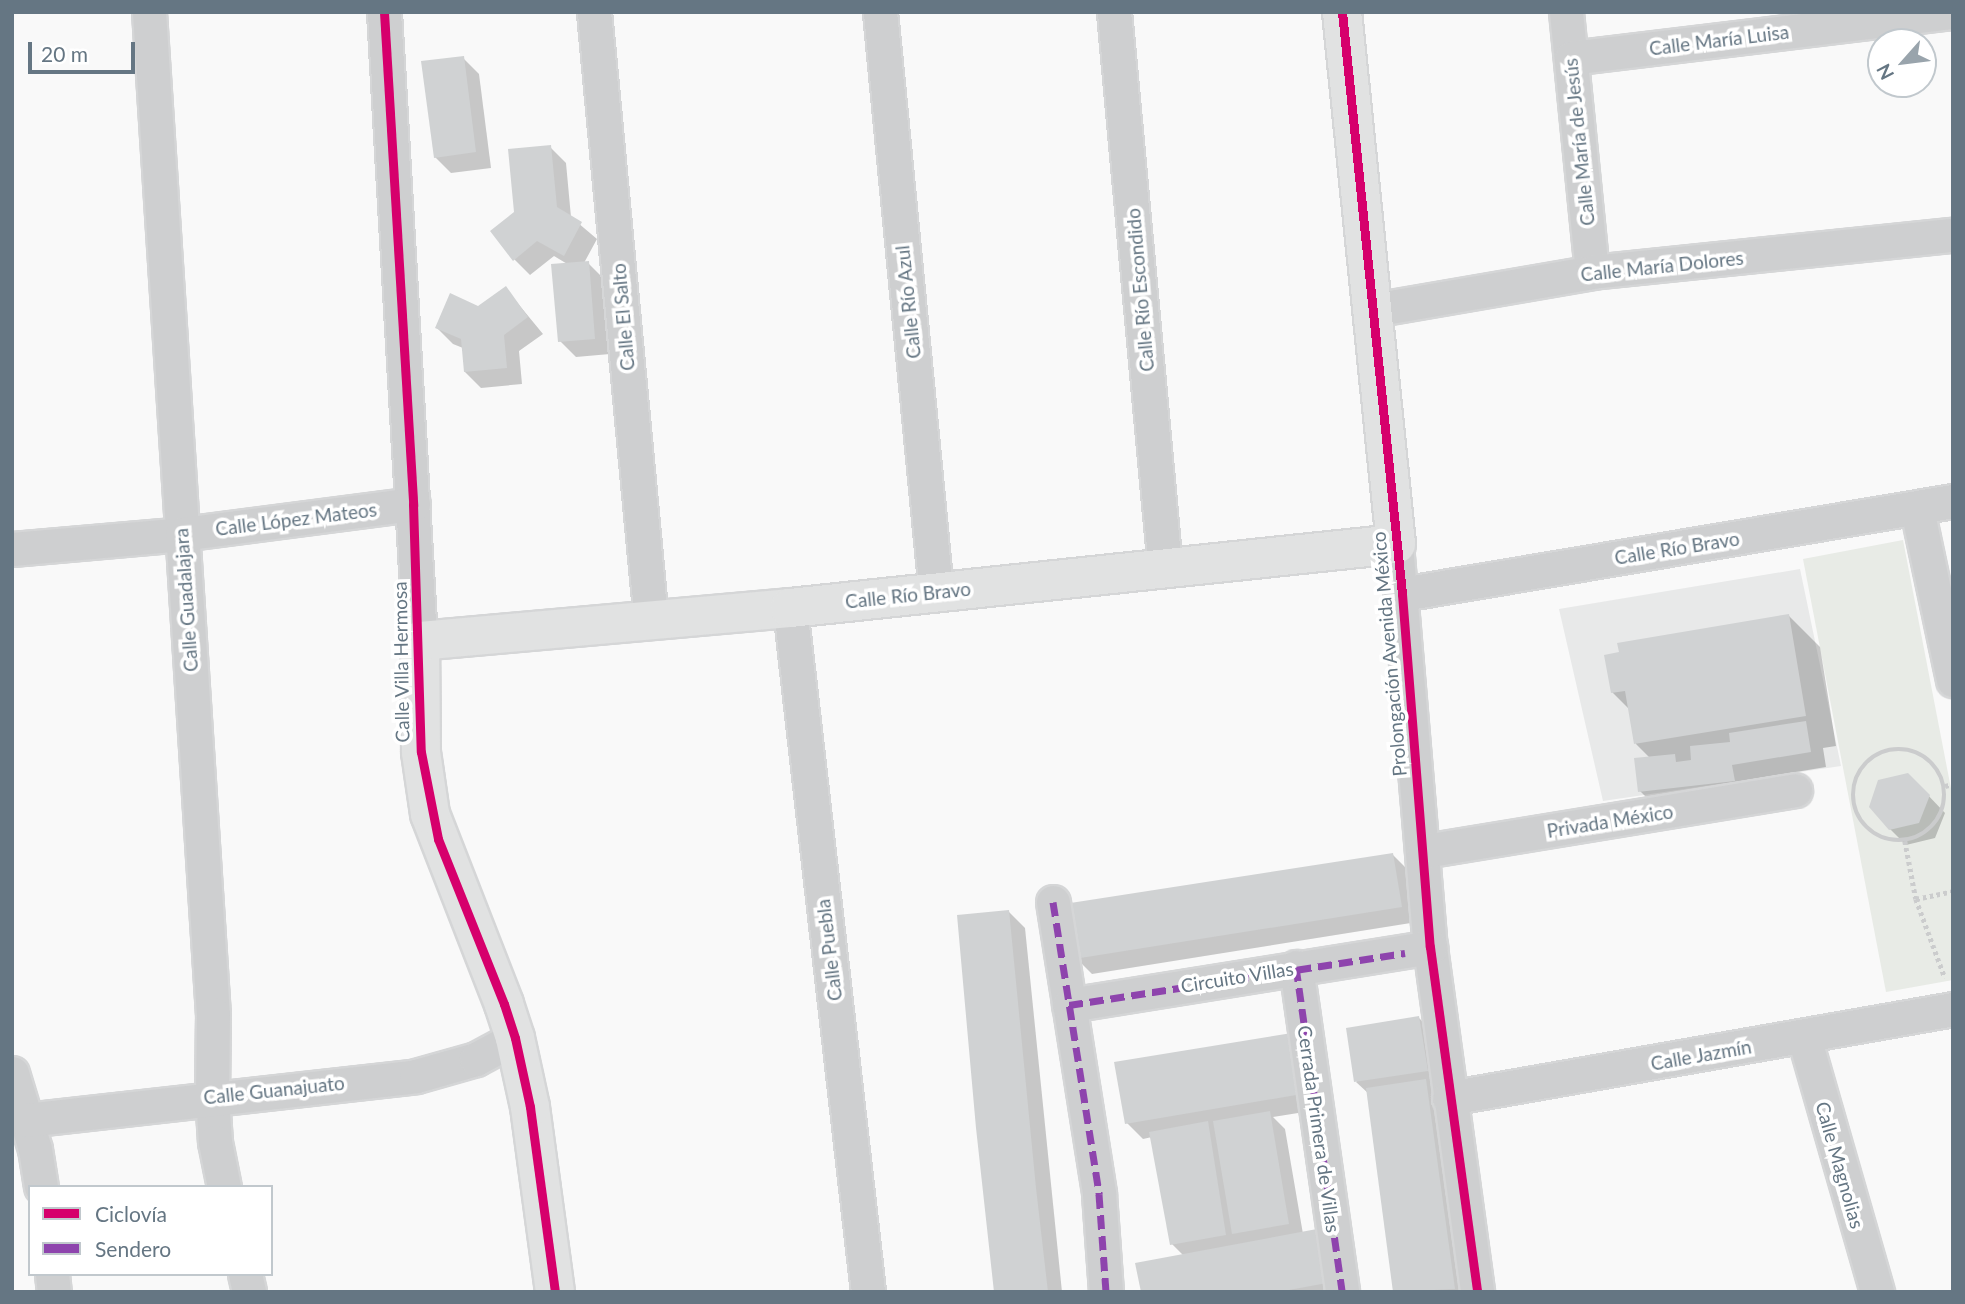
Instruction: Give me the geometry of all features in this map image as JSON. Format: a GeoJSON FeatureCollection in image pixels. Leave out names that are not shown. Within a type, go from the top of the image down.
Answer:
{"type":"FeatureCollection","features":[{"type":"Feature","properties":{"kind":"street","name":"Calle Guadalajara"},"geometry":{"type":"LineString","coordinates":[[149,12],[213,1014],[212,1096],[215,1142],[224,1185]]}},
{"type":"Feature","properties":{"kind":"street","name":"Calle Villa Hermosa"},"geometry":{"type":"LineString","coordinates":[[384,12],[420,641],[421,752],[430,814],[515,1038],[530,1107],[555,1292]]}},
{"type":"Feature","properties":{"kind":"street","name":"Calle El Salto"},"geometry":{"type":"LineString","coordinates":[[594,12],[651,621]]}},
{"type":"Feature","properties":{"kind":"street","name":"Calle Río Azul"},"geometry":{"type":"LineString","coordinates":[[880,12],[936,592]]}},
{"type":"Feature","properties":{"kind":"street","name":"Calle Río Escondido"},"geometry":{"type":"LineString","coordinates":[[1114,12],[1165,568]]}},
{"type":"Feature","properties":{"kind":"street","name":"Prolongación Avenida México"},"geometry":{"type":"LineString","coordinates":[[1342,12],[1402,594],[1424,851],[1417,950],[1449,1098],[1477,1292]]}},
{"type":"Feature","properties":{"kind":"street","name":"Calle María de Jesús"},"geometry":{"type":"LineString","coordinates":[[1566,12],[1592,272]]}},
{"type":"Feature","properties":{"kind":"street","name":"Calle María Luisa"},"geometry":{"type":"LineString","coordinates":[[1571,58],[1951,12]]}},
{"type":"Feature","properties":{"kind":"street","name":"Calle María Dolores"},"geometry":{"type":"LineString","coordinates":[[1373,310],[1592,272],[1953,234]]}},
{"type":"Feature","properties":{"kind":"street","name":"Calle Río Bravo"},"geometry":{"type":"LineString","coordinates":[[1402,594],[1953,501]]}},
{"type":"Feature","properties":{"kind":"street","name":"Calle López Mateos"},"geometry":{"type":"LineString","coordinates":[[12,549],[182,534],[413,504]]}},
{"type":"Feature","properties":{"kind":"street"},"geometry":{"type":"LineString","coordinates":[[1917,509],[1953,680]]}},
{"type":"Feature","properties":{"kind":"street","name":"Calle Río Bravo"},"geometry":{"type":"LineString","coordinates":[[420,641],[790,608],[1396,544]]}},
{"type":"Feature","properties":{"kind":"street","name":"Calle Puebla"},"geometry":{"type":"LineString","coordinates":[[790,608],[868,1292]]}},
{"type":"Feature","properties":{"kind":"street","name":"Privada México"},"geometry":{"type":"LineString","coordinates":[[1424,851],[1795,790]]}},
{"type":"Feature","properties":{"kind":"street"},"geometry":{"type":"LineString","coordinates":[[1053,902],[1099,1194],[1106,1292]]}},
{"type":"Feature","properties":{"kind":"street","name":"Circuito Villas"},"geometry":{"type":"LineString","coordinates":[[1069,1005],[1417,950]]}},
{"type":"Feature","properties":{"kind":"street","name":"Cerrada Primera de Villas"},"geometry":{"type":"LineString","coordinates":[[1296,967],[1342,1292]]}},
{"type":"Feature","properties":{"kind":"street","name":"Calle Jazmín"},"geometry":{"type":"LineString","coordinates":[[1449,1098],[1804,1037],[1950,998]]}},
{"type":"Feature","properties":{"kind":"street","name":"Calle Magnolias"},"geometry":{"type":"LineString","coordinates":[[1804,1037],[1877,1292]]}},
{"type":"Feature","properties":{"kind":"street","name":"Calle Guanajuato"},"geometry":{"type":"LineString","coordinates":[[26,1120],[212,1096],[416,1076],[476,1059],[515,1038]]}},
{"type":"Feature","properties":{"kind":"street"},"geometry":{"type":"LineString","coordinates":[[12,1073],[41,1185]]}},
{"type":"Feature","properties":{"kind":"path"},"geometry":{"type":"LineString","coordinates":[[1901,748],[1930,760],[1945,786],[1945,801],[1932,828],[1905,841],[1882,838],[1863,825],[1855,812],[1852,796],[1861,767],[1872,756],[1886,750],[1901,748]]}},
{"type":"Feature","properties":{"kind":"path"},"geometry":{"type":"LineString","coordinates":[[1945,786],[1953,784]]}},
{"type":"Feature","properties":{"kind":"path"},"geometry":{"type":"LineString","coordinates":[[1905,841],[1916,899],[1950,998]]}},
{"type":"Feature","properties":{"kind":"path"},"geometry":{"type":"LineString","coordinates":[[1916,899],[1953,891]]}},
{"type":"Feature","properties":{"kind":"shaded area"},"geometry":{"type":"Polygon","coordinates":[[[1903,540],[1953,799],[1953,980],[1886,992],[1803,559],[1903,540]]]}},
{"type":"Feature","properties":{"kind":"shaded area"},"geometry":{"type":"Polygon","coordinates":[[[1800,569],[1841,766],[1603,801],[1559,609],[1800,569]]]}},
{"type":"Feature","properties":{"kind":"building"},"geometry":{"type":"Polygon","coordinates":[[[464,56],[476,152],[434,158],[421,61],[464,56]]]}},
{"type":"Feature","properties":{"kind":"building"},"geometry":{"type":"Polygon","coordinates":[[[551,145],[557,207],[582,222],[564,256],[537,241],[513,261],[490,231],[514,212],[508,149],[551,145]]]}},
{"type":"Feature","properties":{"kind":"building"},"geometry":{"type":"Polygon","coordinates":[[[589,261],[595,339],[558,342],[551,264],[589,261]]]}},
{"type":"Feature","properties":{"kind":"building"},"geometry":{"type":"Polygon","coordinates":[[[506,286],[528,317],[504,335],[507,368],[464,372],[461,339],[435,328],[450,293],[478,306],[506,286]]]}},
{"type":"Feature","properties":{"kind":"building"},"geometry":{"type":"Polygon","coordinates":[[[1789,614],[1806,716],[1634,744],[1625,691],[1611,693],[1604,655],[1619,652],[1617,643],[1789,614]]]}},
{"type":"Feature","properties":{"kind":"building"},"geometry":{"type":"Polygon","coordinates":[[[1806,721],[1811,752],[1732,765],[1735,781],[1638,792],[1634,758],[1675,754],[1676,762],[1691,760],[1690,746],[1730,742],[1729,733],[1806,721]]]}},
{"type":"Feature","properties":{"kind":"building"},"geometry":{"type":"Polygon","coordinates":[[[1908,773],[1930,795],[1919,823],[1889,830],[1869,807],[1878,780],[1908,773]]]}},
{"type":"Feature","properties":{"kind":"building"},"geometry":{"type":"Polygon","coordinates":[[[1393,853],[1402,907],[1074,959],[1064,904],[1393,853]]]}},
{"type":"Feature","properties":{"kind":"building"},"geometry":{"type":"Polygon","coordinates":[[[1009,910],[1048,1292],[994,1292],[976,1128],[957,915],[1009,910]]]}},
{"type":"Feature","properties":{"kind":"building"},"geometry":{"type":"Polygon","coordinates":[[[1419,1016],[1428,1071],[1354,1082],[1346,1028],[1419,1016]]]}},
{"type":"Feature","properties":{"kind":"building"},"geometry":{"type":"Polygon","coordinates":[[[1292,1033],[1302,1094],[1125,1124],[1114,1062],[1292,1033]]]}},
{"type":"Feature","properties":{"kind":"building"},"geometry":{"type":"Polygon","coordinates":[[[1426,1079],[1455,1289],[1393,1292],[1366,1088],[1426,1079]]]}},
{"type":"Feature","properties":{"kind":"building"},"geometry":{"type":"Polygon","coordinates":[[[1270,1111],[1289,1224],[1232,1234],[1213,1121],[1270,1111]]]}},
{"type":"Feature","properties":{"kind":"building"},"geometry":{"type":"Polygon","coordinates":[[[1208,1121],[1226,1235],[1170,1245],[1149,1132],[1208,1121]]]}},
{"type":"Feature","properties":{"kind":"building"},"geometry":{"type":"Polygon","coordinates":[[[1317,1229],[1327,1283],[1278,1292],[1141,1292],[1135,1263],[1317,1229]]]}},
{"type":"Feature","properties":{"kind":"marked path"},"geometry":{"type":"LineString","coordinates":[[1053,902],[1099,1194],[1106,1292]]}},
{"type":"Feature","properties":{"kind":"marked path"},"geometry":{"type":"LineString","coordinates":[[1069,1005],[1405,953]]}},
{"type":"Feature","properties":{"kind":"marked path"},"geometry":{"type":"LineString","coordinates":[[1296,967],[1342,1292]]}},
{"type":"Feature","properties":{"kind":"cycle path"},"geometry":{"type":"LineString","coordinates":[[384,12],[413,504],[421,752],[438,839],[515,1038],[530,1107],[555,1292]]}},
{"type":"Feature","properties":{"kind":"cycle path"},"geometry":{"type":"LineString","coordinates":[[1342,12],[1402,594],[1430,947],[1477,1292]]}}]}
